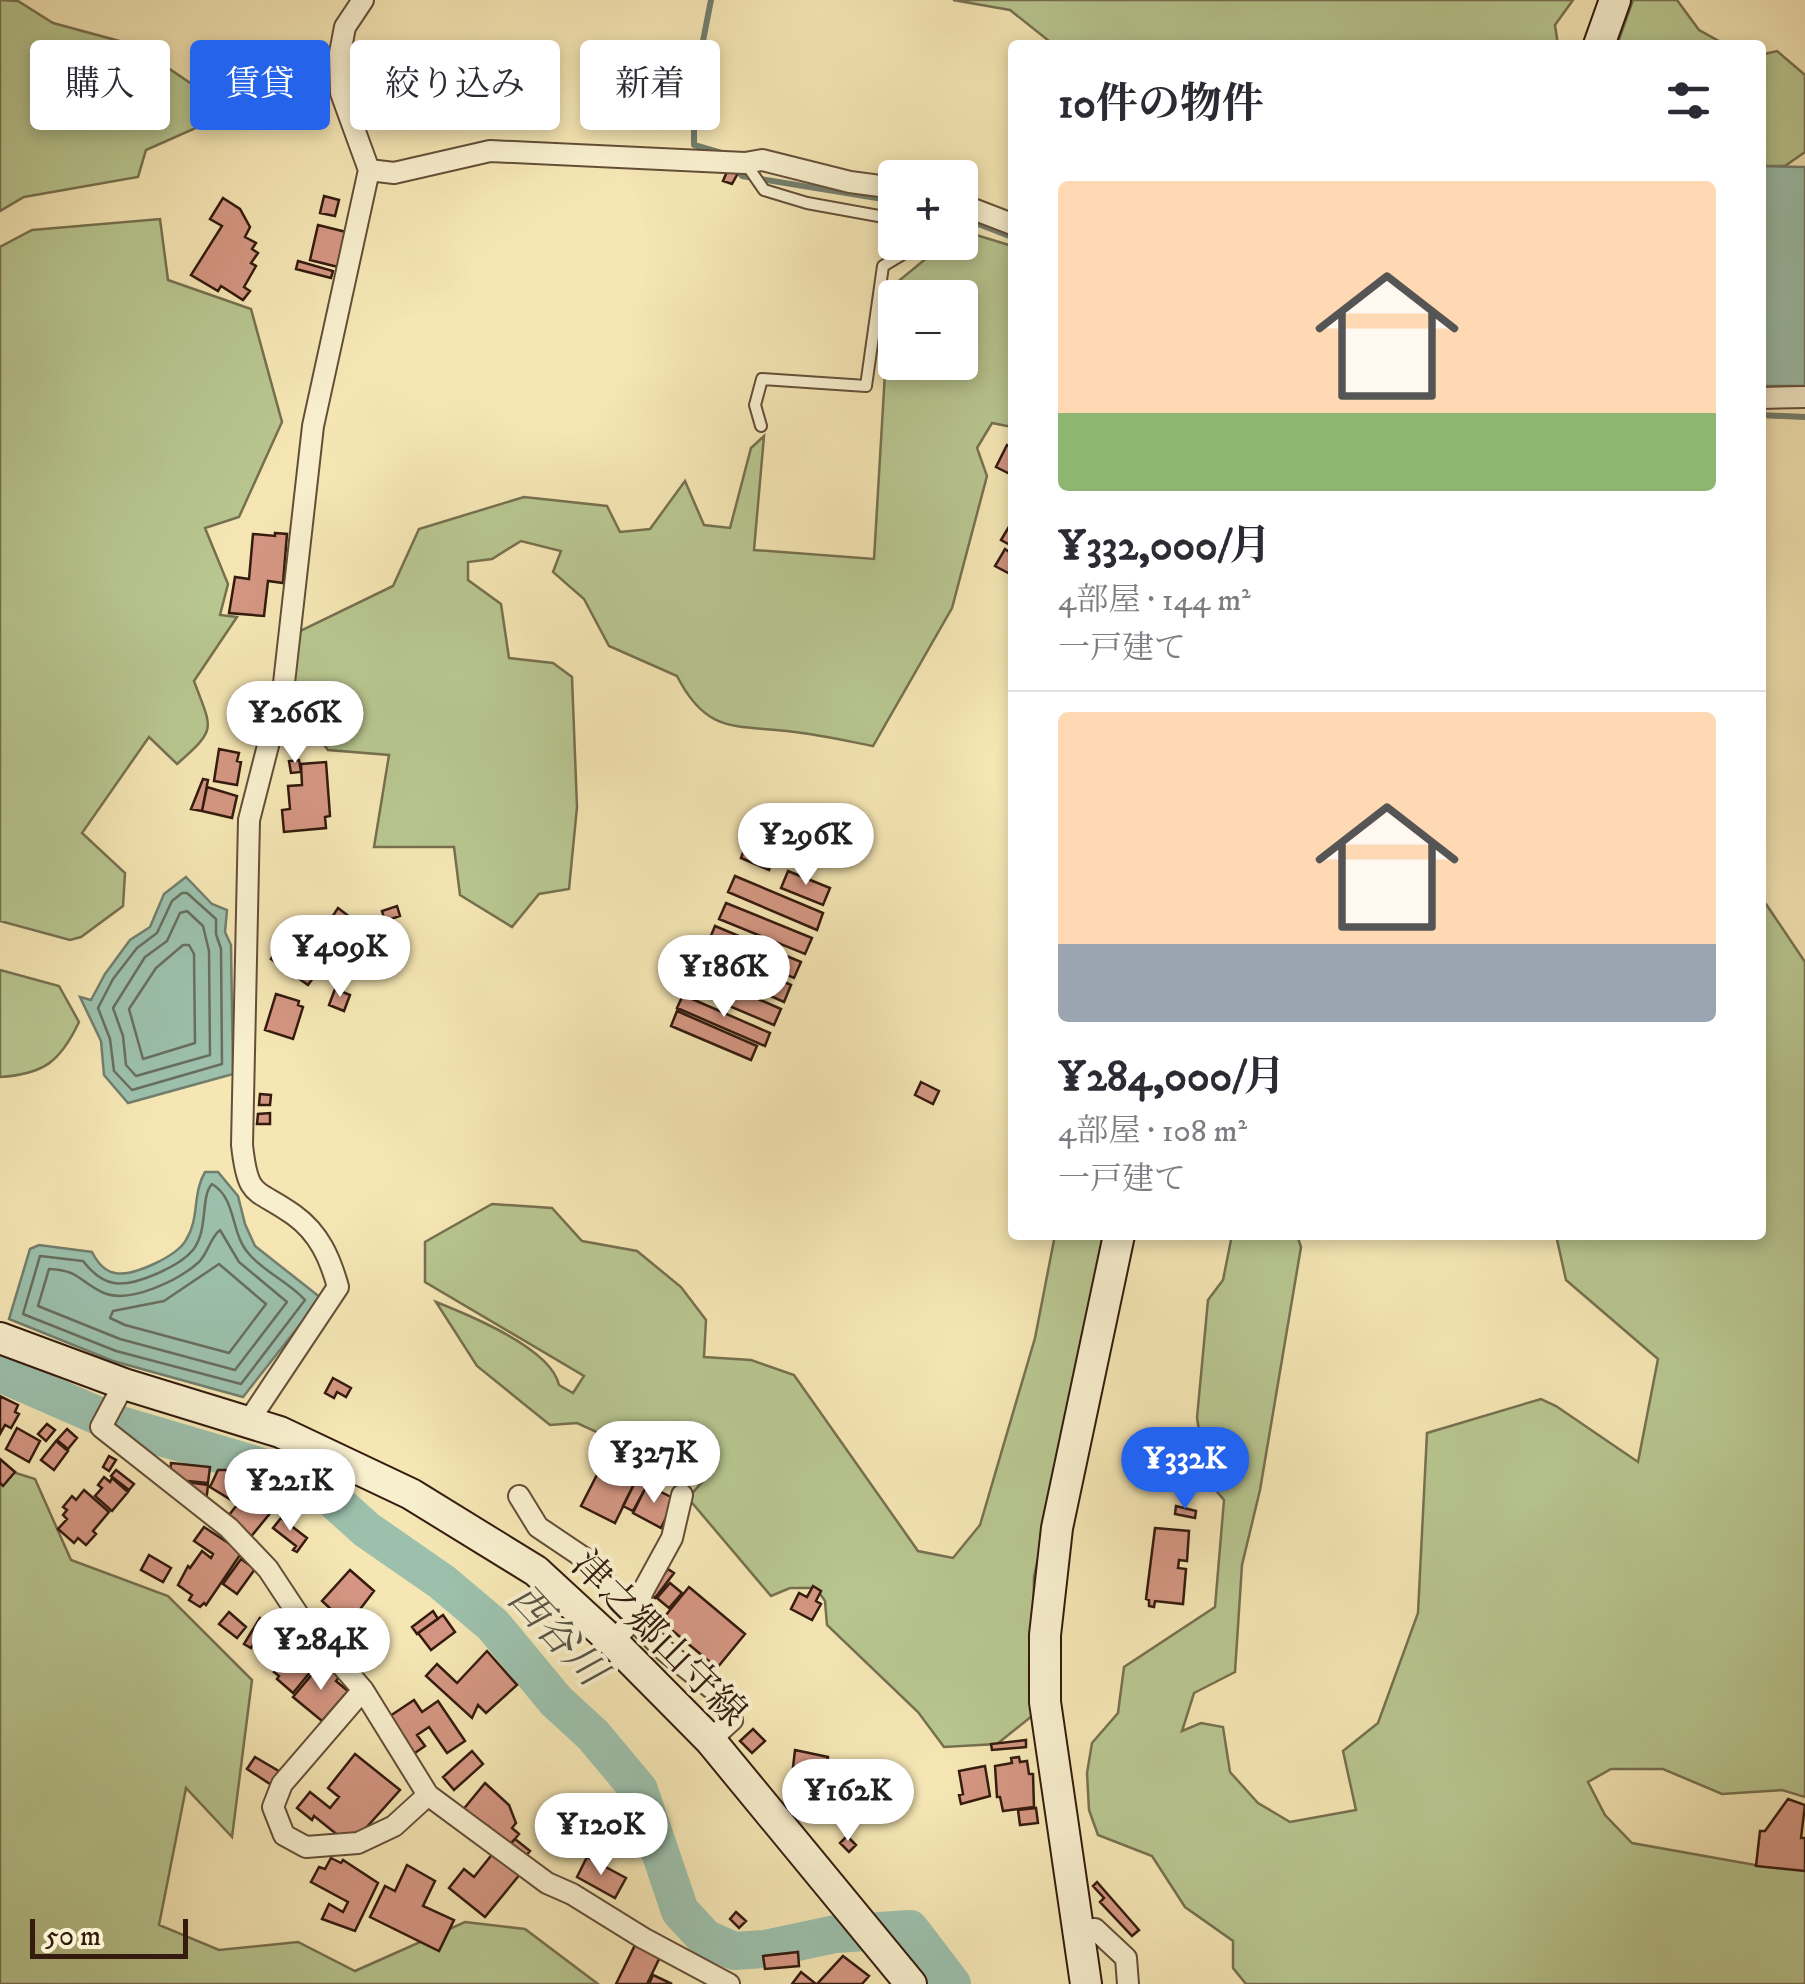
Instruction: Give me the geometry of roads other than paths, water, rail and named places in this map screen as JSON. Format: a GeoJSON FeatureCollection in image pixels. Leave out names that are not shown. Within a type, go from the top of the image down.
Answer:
{"type":"FeatureCollection","features":[{"type":"Feature","properties":{"kind":"main road"},"geometry":{"type":"LineString","coordinates":[[1601,40],[1615,0]]}},
{"type":"Feature","properties":{"kind":"main road"},"geometry":{"type":"LineString","coordinates":[[1086,1984],[1045,1702],[1045,1636],[1056,1528],[1118,1240]]}},
{"type":"Feature","properties":{"kind":"main road","name":"津之郷山守線"},"geometry":{"type":"LineString","coordinates":[[0,1338],[124,1384],[248,1422],[343,1460],[410,1494],[624,1630],[911,1984]]}},
{"type":"Feature","properties":{"kind":"street"},"geometry":{"type":"LineString","coordinates":[[248,1422],[338,1287],[328,1252],[296,1216],[258,1196],[244,1173],[242,1145],[249,820],[284,683],[313,426],[370,170],[342,94],[340,53],[345,28],[363,0]]}},
{"type":"Feature","properties":{"kind":"street"},"geometry":{"type":"LineString","coordinates":[[370,170],[394,173],[490,151],[745,163],[762,160],[878,186]]}},
{"type":"Feature","properties":{"kind":"street"},"geometry":{"type":"LineString","coordinates":[[978,211],[1008,222]]}},
{"type":"Feature","properties":{"kind":"street"},"geometry":{"type":"LineString","coordinates":[[1766,398],[1805,397]]}},
{"type":"Feature","properties":{"kind":"street"},"geometry":{"type":"LineString","coordinates":[[124,1384],[101,1426],[229,1528],[268,1569],[300,1616],[363,1690],[428,1795],[547,1883],[729,1984]]}},
{"type":"Feature","properties":{"kind":"street"},"geometry":{"type":"LineString","coordinates":[[624,1630],[672,1538],[682,1495]]}},
{"type":"Feature","properties":{"kind":"street"},"geometry":{"type":"LineString","coordinates":[[520,1496],[538,1526],[593,1564],[624,1630]]}},
{"type":"Feature","properties":{"kind":"street"},"geometry":{"type":"LineString","coordinates":[[363,1690],[282,1784],[273,1807],[284,1835],[306,1847],[358,1844],[394,1826],[428,1795]]}},
{"type":"Feature","properties":{"kind":"street"},"geometry":{"type":"LineString","coordinates":[[1078,1930],[1095,1929],[1126,1958],[1128,1984]]}},
{"type":"Feature","properties":{"kind":"lane"},"geometry":{"type":"LineString","coordinates":[[745,163],[764,190],[807,204],[878,216]]}},
{"type":"Feature","properties":{"kind":"lane"},"geometry":{"type":"LineString","coordinates":[[761,426],[755,405],[762,379],[866,386],[883,266],[893,260]]}},
{"type":"Feature","properties":{"kind":"water"},"geometry":{"type":"Polygon","coordinates":[[[1766,166],[1805,167],[1805,386],[1766,386],[1766,166]]]}},
{"type":"Feature","properties":{"kind":"water"},"geometry":{"type":"Polygon","coordinates":[[[186,877],[212,904],[227,910],[233,1074],[128,1103],[104,1075],[101,1041],[80,997],[91,1000],[130,940],[150,927],[164,894],[186,877]]]}},
{"type":"Feature","properties":{"kind":"water"},"geometry":{"type":"Polygon","coordinates":[[[205,1172],[218,1172],[238,1196],[255,1246],[321,1298],[243,1397],[113,1361],[9,1319],[30,1249],[39,1245],[92,1252],[101,1265],[115,1273],[143,1269],[174,1252],[190,1232],[205,1172]]]}},
{"type":"Feature","properties":{"kind":"waterway"},"geometry":{"type":"LineString","coordinates":[[711,0],[694,87],[694,145],[725,154]]}},
{"type":"Feature","properties":{"kind":"waterway"},"geometry":{"type":"LineString","coordinates":[[736,168],[742,176],[878,198]]}},
{"type":"Feature","properties":{"kind":"waterway"},"geometry":{"type":"LineString","coordinates":[[978,224],[1008,235]]}},
{"type":"Feature","properties":{"kind":"waterway"},"geometry":{"type":"LineString","coordinates":[[1766,415],[1805,417]]}},
{"type":"Feature","properties":{"kind":"waterway","name":"西谷川"},"geometry":{"type":"LineString","coordinates":[[0,1373],[117,1424],[276,1471],[327,1494],[367,1530],[442,1582],[493,1625],[556,1701],[593,1735],[639,1790],[680,1911],[705,1938],[734,1951],[765,1949],[835,1934],[910,1929],[952,1984]]}}]}
